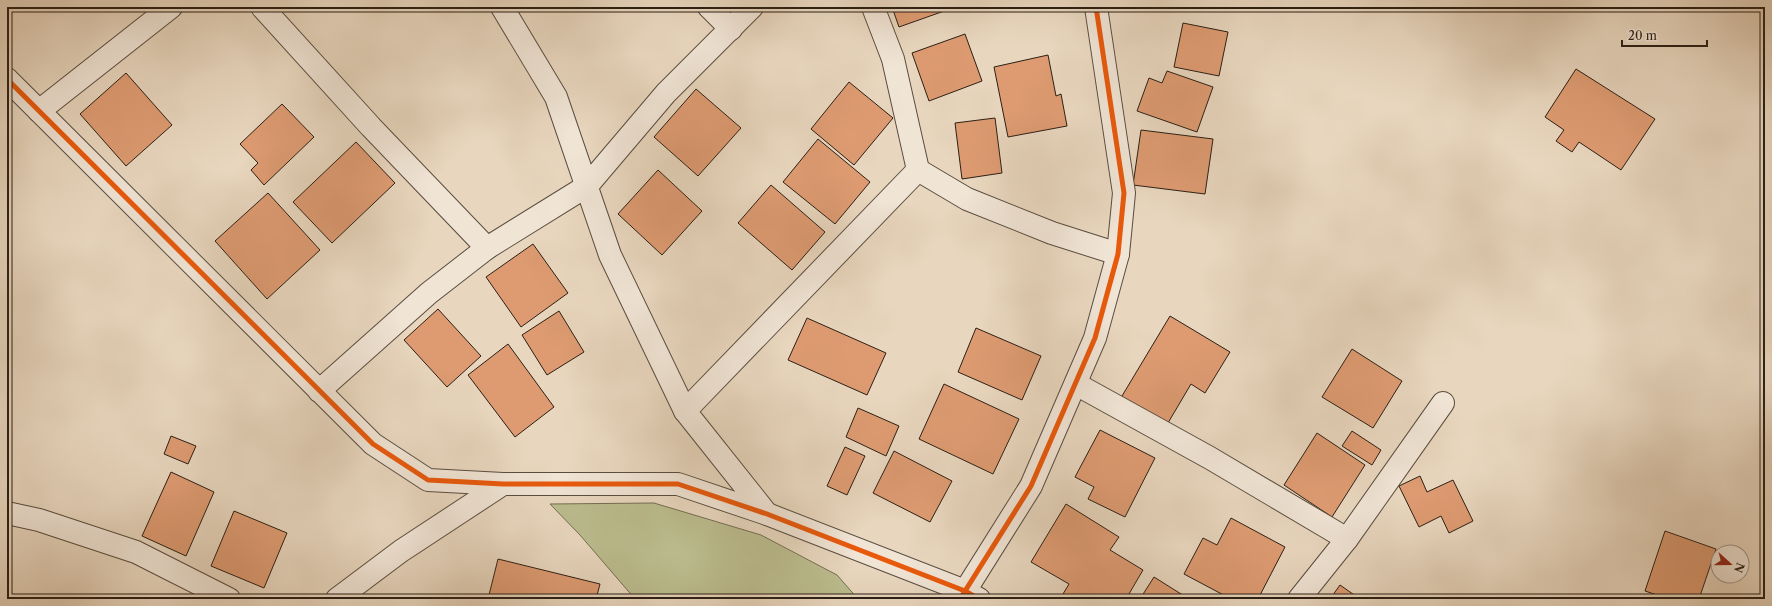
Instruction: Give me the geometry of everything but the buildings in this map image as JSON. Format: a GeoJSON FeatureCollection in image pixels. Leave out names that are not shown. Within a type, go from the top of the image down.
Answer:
{"type":"FeatureCollection","features":[{"type":"Feature","properties":{"kind":"street"},"geometry":{"type":"LineString","coordinates":[[39,111],[171,7]]}},
{"type":"Feature","properties":{"kind":"street"},"geometry":{"type":"LineString","coordinates":[[262,7],[371,127],[487,248]]}},
{"type":"Feature","properties":{"kind":"street"},"geometry":{"type":"LineString","coordinates":[[502,7],[556,98],[610,255],[685,411],[767,514]]}},
{"type":"Feature","properties":{"kind":"street"},"geometry":{"type":"LineString","coordinates":[[709,7],[731,29]]}},
{"type":"Feature","properties":{"kind":"street"},"geometry":{"type":"LineString","coordinates":[[319,390],[429,293],[487,248],[587,186],[666,93],[752,7]]}},
{"type":"Feature","properties":{"kind":"street"},"geometry":{"type":"LineString","coordinates":[[873,7],[893,59],[918,170],[967,199],[1052,233],[1118,254]]}},
{"type":"Feature","properties":{"kind":"street"},"geometry":{"type":"LineString","coordinates":[[7,79],[373,444],[428,480],[503,484],[678,484],[767,514],[968,596],[1031,486],[1076,384],[1095,338],[1118,254],[1124,193],[1096,7]]}},
{"type":"Feature","properties":{"kind":"street"},"geometry":{"type":"LineString","coordinates":[[685,411],[918,170]]}},
{"type":"Feature","properties":{"kind":"street"},"geometry":{"type":"LineString","coordinates":[[1076,384],[1210,458],[1347,539]]}},
{"type":"Feature","properties":{"kind":"street"},"geometry":{"type":"LineString","coordinates":[[1299,599],[1347,539],[1443,403]]}},
{"type":"Feature","properties":{"kind":"street"},"geometry":{"type":"LineString","coordinates":[[337,599],[401,551],[503,484]]}},
{"type":"Feature","properties":{"kind":"street"},"geometry":{"type":"LineString","coordinates":[[7,513],[39,520],[136,552],[192,592],[229,599]]}},
{"type":"Feature","properties":{"kind":"green space"},"geometry":{"type":"Polygon","coordinates":[[[654,503],[761,535],[837,575],[858,599],[635,599],[580,535],[550,504],[654,503]]]}},
{"type":"Feature","properties":{"kind":"cycle path"},"geometry":{"type":"LineString","coordinates":[[960,599],[1031,486],[1095,338],[1118,254],[1124,193],[1096,7]]}},
{"type":"Feature","properties":{"kind":"cycle path"},"geometry":{"type":"LineString","coordinates":[[7,79],[373,444],[428,480],[503,484],[678,484],[767,514],[965,591],[979,599]]}}]}
